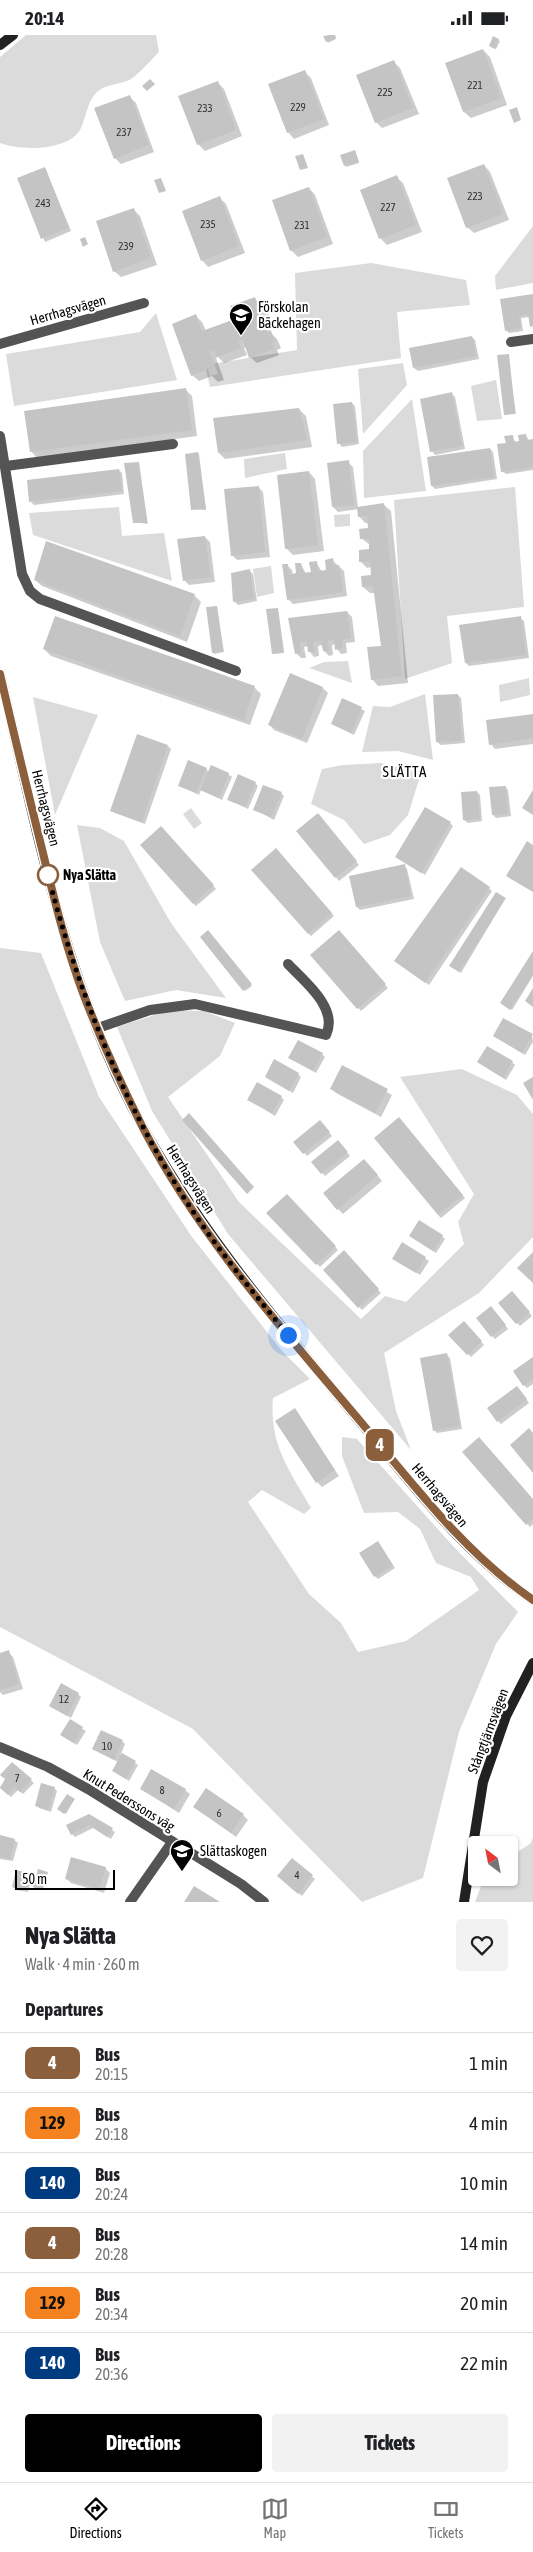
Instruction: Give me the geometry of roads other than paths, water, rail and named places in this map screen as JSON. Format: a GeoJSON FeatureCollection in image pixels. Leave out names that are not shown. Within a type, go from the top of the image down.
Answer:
{"type":"FeatureCollection","features":[{"type":"Feature","properties":{"kind":"street"},"geometry":{"type":"LineString","coordinates":[[0,45],[13,35]]}},
{"type":"Feature","properties":{"kind":"street","name":"Herrhagsvägen"},"geometry":{"type":"LineString","coordinates":[[0,344],[144,303]]}},
{"type":"Feature","properties":{"kind":"street"},"geometry":{"type":"LineString","coordinates":[[511,342],[533,339]]}},
{"type":"Feature","properties":{"kind":"street"},"geometry":{"type":"LineString","coordinates":[[0,436],[22,574],[30,591],[40,599],[236,671]]}},
{"type":"Feature","properties":{"kind":"street"},"geometry":{"type":"LineString","coordinates":[[6,467],[173,444]]}},
{"type":"Feature","properties":{"kind":"street","name":"Herrhagsvägen"},"geometry":{"type":"LineString","coordinates":[[0,674],[58,914],[83,993],[144,1131],[183,1197],[232,1266],[446,1525],[484,1563],[533,1600]]}},
{"type":"Feature","properties":{"kind":"street"},"geometry":{"type":"LineString","coordinates":[[98,1028],[150,1010],[195,1004],[326,1035],[329,1028],[328,1012],[316,994],[288,964]]}},
{"type":"Feature","properties":{"kind":"street","name":"Stångtjärnsvägen"},"geometry":{"type":"LineString","coordinates":[[464,1902],[483,1782],[506,1716],[533,1663]]}},
{"type":"Feature","properties":{"kind":"street","name":"Knut Pederssons väg"},"geometry":{"type":"LineString","coordinates":[[0,1747],[48,1767],[88,1789],[241,1884],[264,1902]]}},
{"type":"Feature","properties":{"kind":"street"},"geometry":{"type":"LineString","coordinates":[[130,1902],[172,1842]]}},
{"type":"Feature","properties":{"kind":"place","name":"Förskolan Bäckehagen"},"geometry":{"type":"Point","coordinates":[241,336]}},
{"type":"Feature","properties":{"kind":"place","name":"Nya Slätta"},"geometry":{"type":"Point","coordinates":[48,875]}},
{"type":"Feature","properties":{"kind":"place","name":"Slättaskogen"},"geometry":{"type":"Point","coordinates":[182,1872]}},
{"type":"Feature","properties":{"kind":"district","name":"SLÄTTA"},"geometry":{"type":"Point","coordinates":[405,771]}}]}
